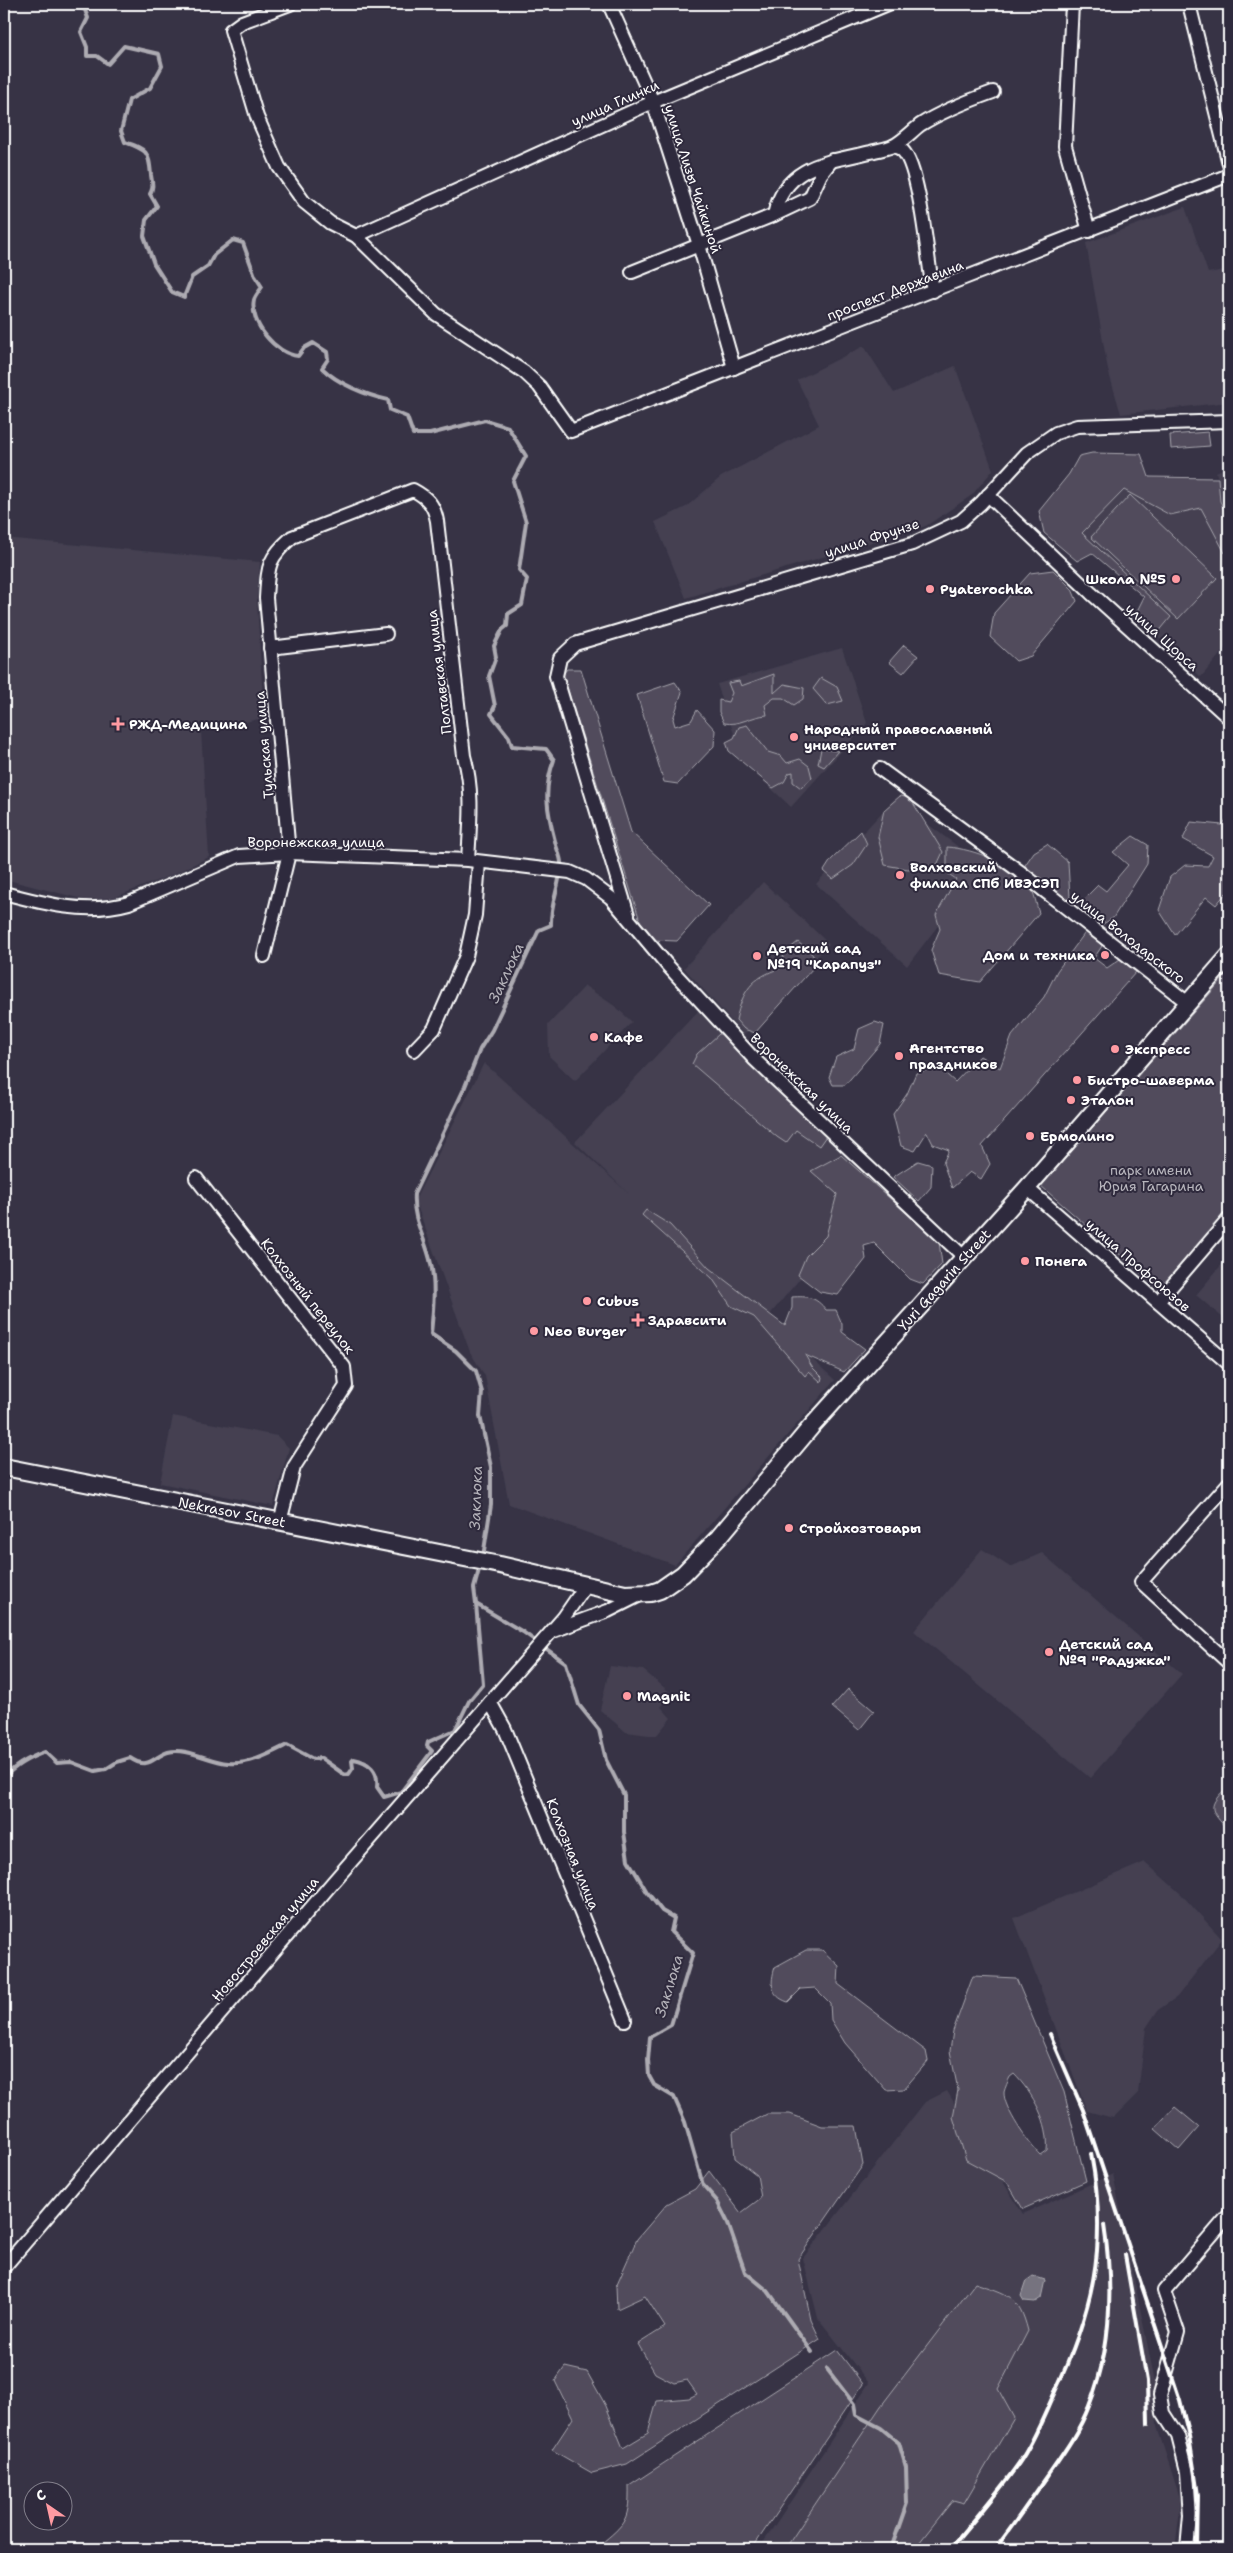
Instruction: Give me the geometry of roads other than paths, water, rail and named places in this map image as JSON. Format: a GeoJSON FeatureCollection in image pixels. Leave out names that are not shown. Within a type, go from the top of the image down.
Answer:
{"type":"FeatureCollection","features":[{"type":"Feature","properties":{"kind":"main road","name":"Yuri Gagarin Street"},"geometry":{"type":"LineString","coordinates":[[645,1594],[671,1584],[705,1551],[811,1427],[1027,1188],[1229,956]]}},
{"type":"Feature","properties":{"kind":"main road","name":"Nekrasov Street"},"geometry":{"type":"LineString","coordinates":[[4,1467],[500,1565],[586,1585]]}},
{"type":"Feature","properties":{"kind":"main road"},"geometry":{"type":"LineString","coordinates":[[586,1585],[626,1594],[645,1594]]}},
{"type":"Feature","properties":{"kind":"street"},"geometry":{"type":"LineString","coordinates":[[290,4],[242,22],[231,30],[257,117],[279,167],[304,202],[330,223],[356,236]]}},
{"type":"Feature","properties":{"kind":"street","name":"улица Лизы Чайкиной"},"geometry":{"type":"LineString","coordinates":[[609,4],[653,102],[699,244],[734,368]]}},
{"type":"Feature","properties":{"kind":"street","name":"улица Глинки"},"geometry":{"type":"LineString","coordinates":[[356,236],[653,102],[888,4]]}},
{"type":"Feature","properties":{"kind":"street"},"geometry":{"type":"LineString","coordinates":[[1072,4],[1065,146],[1089,231]]}},
{"type":"Feature","properties":{"kind":"street"},"geometry":{"type":"LineString","coordinates":[[1189,4],[1229,164]]}},
{"type":"Feature","properties":{"kind":"street"},"geometry":{"type":"LineString","coordinates":[[774,215],[778,198],[789,182],[801,172],[832,160],[892,146],[921,125],[966,102],[993,92]]}},
{"type":"Feature","properties":{"kind":"street"},"geometry":{"type":"LineString","coordinates":[[892,146],[902,149],[909,159],[923,215],[933,291]]}},
{"type":"Feature","properties":{"kind":"street"},"geometry":{"type":"LineString","coordinates":[[632,272],[774,215],[810,198],[821,174],[832,160]]}},
{"type":"Feature","properties":{"kind":"street","name":"проспект Державина"},"geometry":{"type":"LineString","coordinates":[[356,236],[436,314],[524,372],[539,386],[570,431],[1089,231],[1229,175]]}},
{"type":"Feature","properties":{"kind":"street","name":"улица Фрунзе"},"geometry":{"type":"LineString","coordinates":[[560,658],[575,644],[912,544],[961,521],[1027,453],[1056,433],[1078,426],[1229,421]]}},
{"type":"Feature","properties":{"kind":"street","name":"Тульская улица"},"geometry":{"type":"LineString","coordinates":[[264,956],[289,853],[266,598],[268,569],[276,551],[292,537],[413,490]]}},
{"type":"Feature","properties":{"kind":"street","name":"Полтавская улица"},"geometry":{"type":"LineString","coordinates":[[413,490],[426,497],[434,508],[437,521],[464,756],[471,779],[475,915],[466,956],[434,1029],[414,1050]]}},
{"type":"Feature","properties":{"kind":"street","name":"улица Щорса"},"geometry":{"type":"LineString","coordinates":[[988,495],[1091,593],[1229,718]]}},
{"type":"Feature","properties":{"kind":"street"},"geometry":{"type":"LineString","coordinates":[[270,648],[386,634]]}},
{"type":"Feature","properties":{"kind":"street","name":"Воронежская улица"},"geometry":{"type":"LineString","coordinates":[[560,658],[556,676],[630,920]]}},
{"type":"Feature","properties":{"kind":"street","name":"улица Володарского"},"geometry":{"type":"LineString","coordinates":[[880,769],[1019,871],[1188,1003]]}},
{"type":"Feature","properties":{"kind":"street","name":"Воронежская улица"},"geometry":{"type":"LineString","coordinates":[[4,893],[48,905],[85,909],[112,908],[129,903],[240,856],[289,853],[473,861],[550,868],[570,872],[586,879],[611,898],[720,1024],[755,1060],[964,1256]]}},
{"type":"Feature","properties":{"kind":"street","name":"Колхозный переулок"},"geometry":{"type":"LineString","coordinates":[[196,1178],[344,1367],[346,1386],[294,1467],[280,1522]]}},
{"type":"Feature","properties":{"kind":"street","name":"улица Профсоюзов"},"geometry":{"type":"LineString","coordinates":[[1027,1188],[1229,1364]]}},
{"type":"Feature","properties":{"kind":"street"},"geometry":{"type":"LineString","coordinates":[[1158,1302],[1229,1219]]}},
{"type":"Feature","properties":{"kind":"street"},"geometry":{"type":"LineString","coordinates":[[1229,1483],[1142,1582],[1229,1663]]}},
{"type":"Feature","properties":{"kind":"street","name":"Новостроевская улица"},"geometry":{"type":"LineString","coordinates":[[4,2267],[551,1632],[586,1585]]}},
{"type":"Feature","properties":{"kind":"street","name":"Новостроевская улица"},"geometry":{"type":"LineString","coordinates":[[551,1632],[608,1611],[645,1594]]}},
{"type":"Feature","properties":{"kind":"street","name":"Колхозная улица"},"geometry":{"type":"LineString","coordinates":[[490,1702],[505,1728],[625,2020]]}},
{"type":"Feature","properties":{"kind":"street"},"geometry":{"type":"LineString","coordinates":[[1187,2549],[1190,2516],[1187,2472],[1178,2436],[1163,2412],[1160,2395],[1178,2332],[1164,2291],[1229,2215]]}},
{"type":"Feature","properties":{"kind":"waterway","name":"Заклюка"},"geometry":{"type":"LineString","coordinates":[[73,4],[85,10],[88,18],[81,32],[87,47],[87,56],[97,56],[108,64],[124,46],[159,54],[162,66],[150,88],[129,100],[121,131],[125,142],[138,147],[146,152],[148,156],[152,185],[150,194],[157,206],[146,220],[144,236],[154,264],[172,292],[184,297],[192,277],[208,266],[214,255],[233,240],[243,243],[255,276],[262,287],[254,300],[256,318],[266,336],[281,350],[298,356],[304,348],[313,343],[327,352],[328,359],[322,368],[336,379],[353,388],[388,400],[390,410],[407,417],[413,434],[430,434],[485,420],[508,427],[526,456],[513,481],[526,522],[519,570],[527,579],[522,605],[508,614],[507,626],[502,630],[494,646],[496,657],[489,676],[495,706],[491,714],[509,737],[512,746],[546,749],[554,760],[548,781],[547,800],[552,830],[561,860],[561,871],[552,909],[551,925],[539,930],[492,1030],[480,1049],[464,1089],[414,1194],[415,1212],[433,1273],[434,1299],[431,1334],[456,1351],[476,1371],[482,1392],[480,1416],[491,1467],[491,1505],[483,1557]]}},
{"type":"Feature","properties":{"kind":"waterway","name":"Заклюка"},"geometry":{"type":"LineString","coordinates":[[480,1566],[474,1588],[476,1604],[523,1632],[566,1663],[579,1705],[599,1730],[606,1760],[624,1795],[624,1832],[628,1860],[647,1892],[662,1911],[674,1918],[671,1932],[693,1953],[671,2025],[650,2037],[649,2076],[654,2085],[674,2097],[685,2122],[703,2185],[717,2201],[728,2223],[745,2272],[768,2291],[812,2352]]}},
{"type":"Feature","properties":{"kind":"waterway"},"geometry":{"type":"LineString","coordinates":[[4,1778],[22,1762],[45,1752],[57,1763],[71,1762],[95,1771],[106,1769],[117,1762],[130,1758],[137,1762],[147,1763],[163,1754],[176,1751],[183,1751],[221,1762],[244,1762],[259,1758],[287,1745],[313,1759],[321,1758],[345,1775],[349,1774],[353,1768],[352,1761],[354,1759],[364,1762],[375,1772],[377,1787],[384,1797],[401,1792],[432,1751],[427,1746],[428,1742],[455,1730],[469,1701],[483,1684],[476,1604]]}},
{"type":"Feature","properties":{"kind":"waterway","name":"Заклюка"},"geometry":{"type":"LineString","coordinates":[[827,2369],[854,2404],[856,2415],[881,2428],[899,2443],[906,2467],[907,2503],[891,2549]]}},
{"type":"Feature","properties":{"kind":"railway"},"geometry":{"type":"LineString","coordinates":[[1050,2034],[1083,2110],[1180,2400],[1189,2436],[1198,2495],[1197,2549]]}},
{"type":"Feature","properties":{"kind":"railway"},"geometry":{"type":"LineString","coordinates":[[950,2549],[1003,2485],[1024,2455],[1042,2422],[1078,2336],[1087,2307],[1097,2249],[1096,2187],[1091,2154]]}},
{"type":"Feature","properties":{"kind":"railway"},"geometry":{"type":"LineString","coordinates":[[995,2549],[1070,2443],[1085,2416],[1097,2384],[1106,2339],[1108,2316],[1109,2270],[1104,2225]]}},
{"type":"Feature","properties":{"kind":"railway"},"geometry":{"type":"LineString","coordinates":[[1125,2255],[1147,2381],[1148,2424]]}},
{"type":"Feature","properties":{"kind":"place","name":"Школа №5"},"geometry":{"type":"Point","coordinates":[1176,579]}},
{"type":"Feature","properties":{"kind":"place","name":"Pyaterochka"},"geometry":{"type":"Point","coordinates":[930,589]}},
{"type":"Feature","properties":{"kind":"place","name":"РЖД-Медицина"},"geometry":{"type":"Point","coordinates":[118,724]}},
{"type":"Feature","properties":{"kind":"place","name":"Народный православный университет"},"geometry":{"type":"Point","coordinates":[794,737]}},
{"type":"Feature","properties":{"kind":"place","name":"Волховский филиал СПб ИВЭСЭП"},"geometry":{"type":"Point","coordinates":[900,875]}},
{"type":"Feature","properties":{"kind":"place","name":"Дом и техника"},"geometry":{"type":"Point","coordinates":[1105,955]}},
{"type":"Feature","properties":{"kind":"place","name":"Детский сад №19 \"Карапуз\""},"geometry":{"type":"Point","coordinates":[757,956]}},
{"type":"Feature","properties":{"kind":"place","name":"Кафе"},"geometry":{"type":"Point","coordinates":[594,1037]}},
{"type":"Feature","properties":{"kind":"place","name":"Экспресс"},"geometry":{"type":"Point","coordinates":[1115,1049]}},
{"type":"Feature","properties":{"kind":"place","name":"Агентство праздников"},"geometry":{"type":"Point","coordinates":[899,1056]}},
{"type":"Feature","properties":{"kind":"place","name":"Бистро-шаверма"},"geometry":{"type":"Point","coordinates":[1077,1080]}},
{"type":"Feature","properties":{"kind":"place","name":"Эталон"},"geometry":{"type":"Point","coordinates":[1071,1100]}},
{"type":"Feature","properties":{"kind":"place","name":"Ермолино"},"geometry":{"type":"Point","coordinates":[1030,1136]}},
{"type":"Feature","properties":{"kind":"place","name":"Понега"},"geometry":{"type":"Point","coordinates":[1025,1261]}},
{"type":"Feature","properties":{"kind":"place","name":"Cubus"},"geometry":{"type":"Point","coordinates":[587,1301]}},
{"type":"Feature","properties":{"kind":"place","name":"Здравсити"},"geometry":{"type":"Point","coordinates":[638,1320]}},
{"type":"Feature","properties":{"kind":"place","name":"Neo Burger"},"geometry":{"type":"Point","coordinates":[534,1331]}},
{"type":"Feature","properties":{"kind":"place","name":"Стройхозтовары"},"geometry":{"type":"Point","coordinates":[789,1528]}},
{"type":"Feature","properties":{"kind":"place","name":"Детский cад №9 \"Радужка\""},"geometry":{"type":"Point","coordinates":[1049,1652]}},
{"type":"Feature","properties":{"kind":"place","name":"Magnit"},"geometry":{"type":"Point","coordinates":[627,1696]}},
{"type":"Feature","properties":{"kind":"park label","name":"парк имени Юрия Гагарина"},"geometry":{"type":"Point","coordinates":[1151,1178]}}]}
